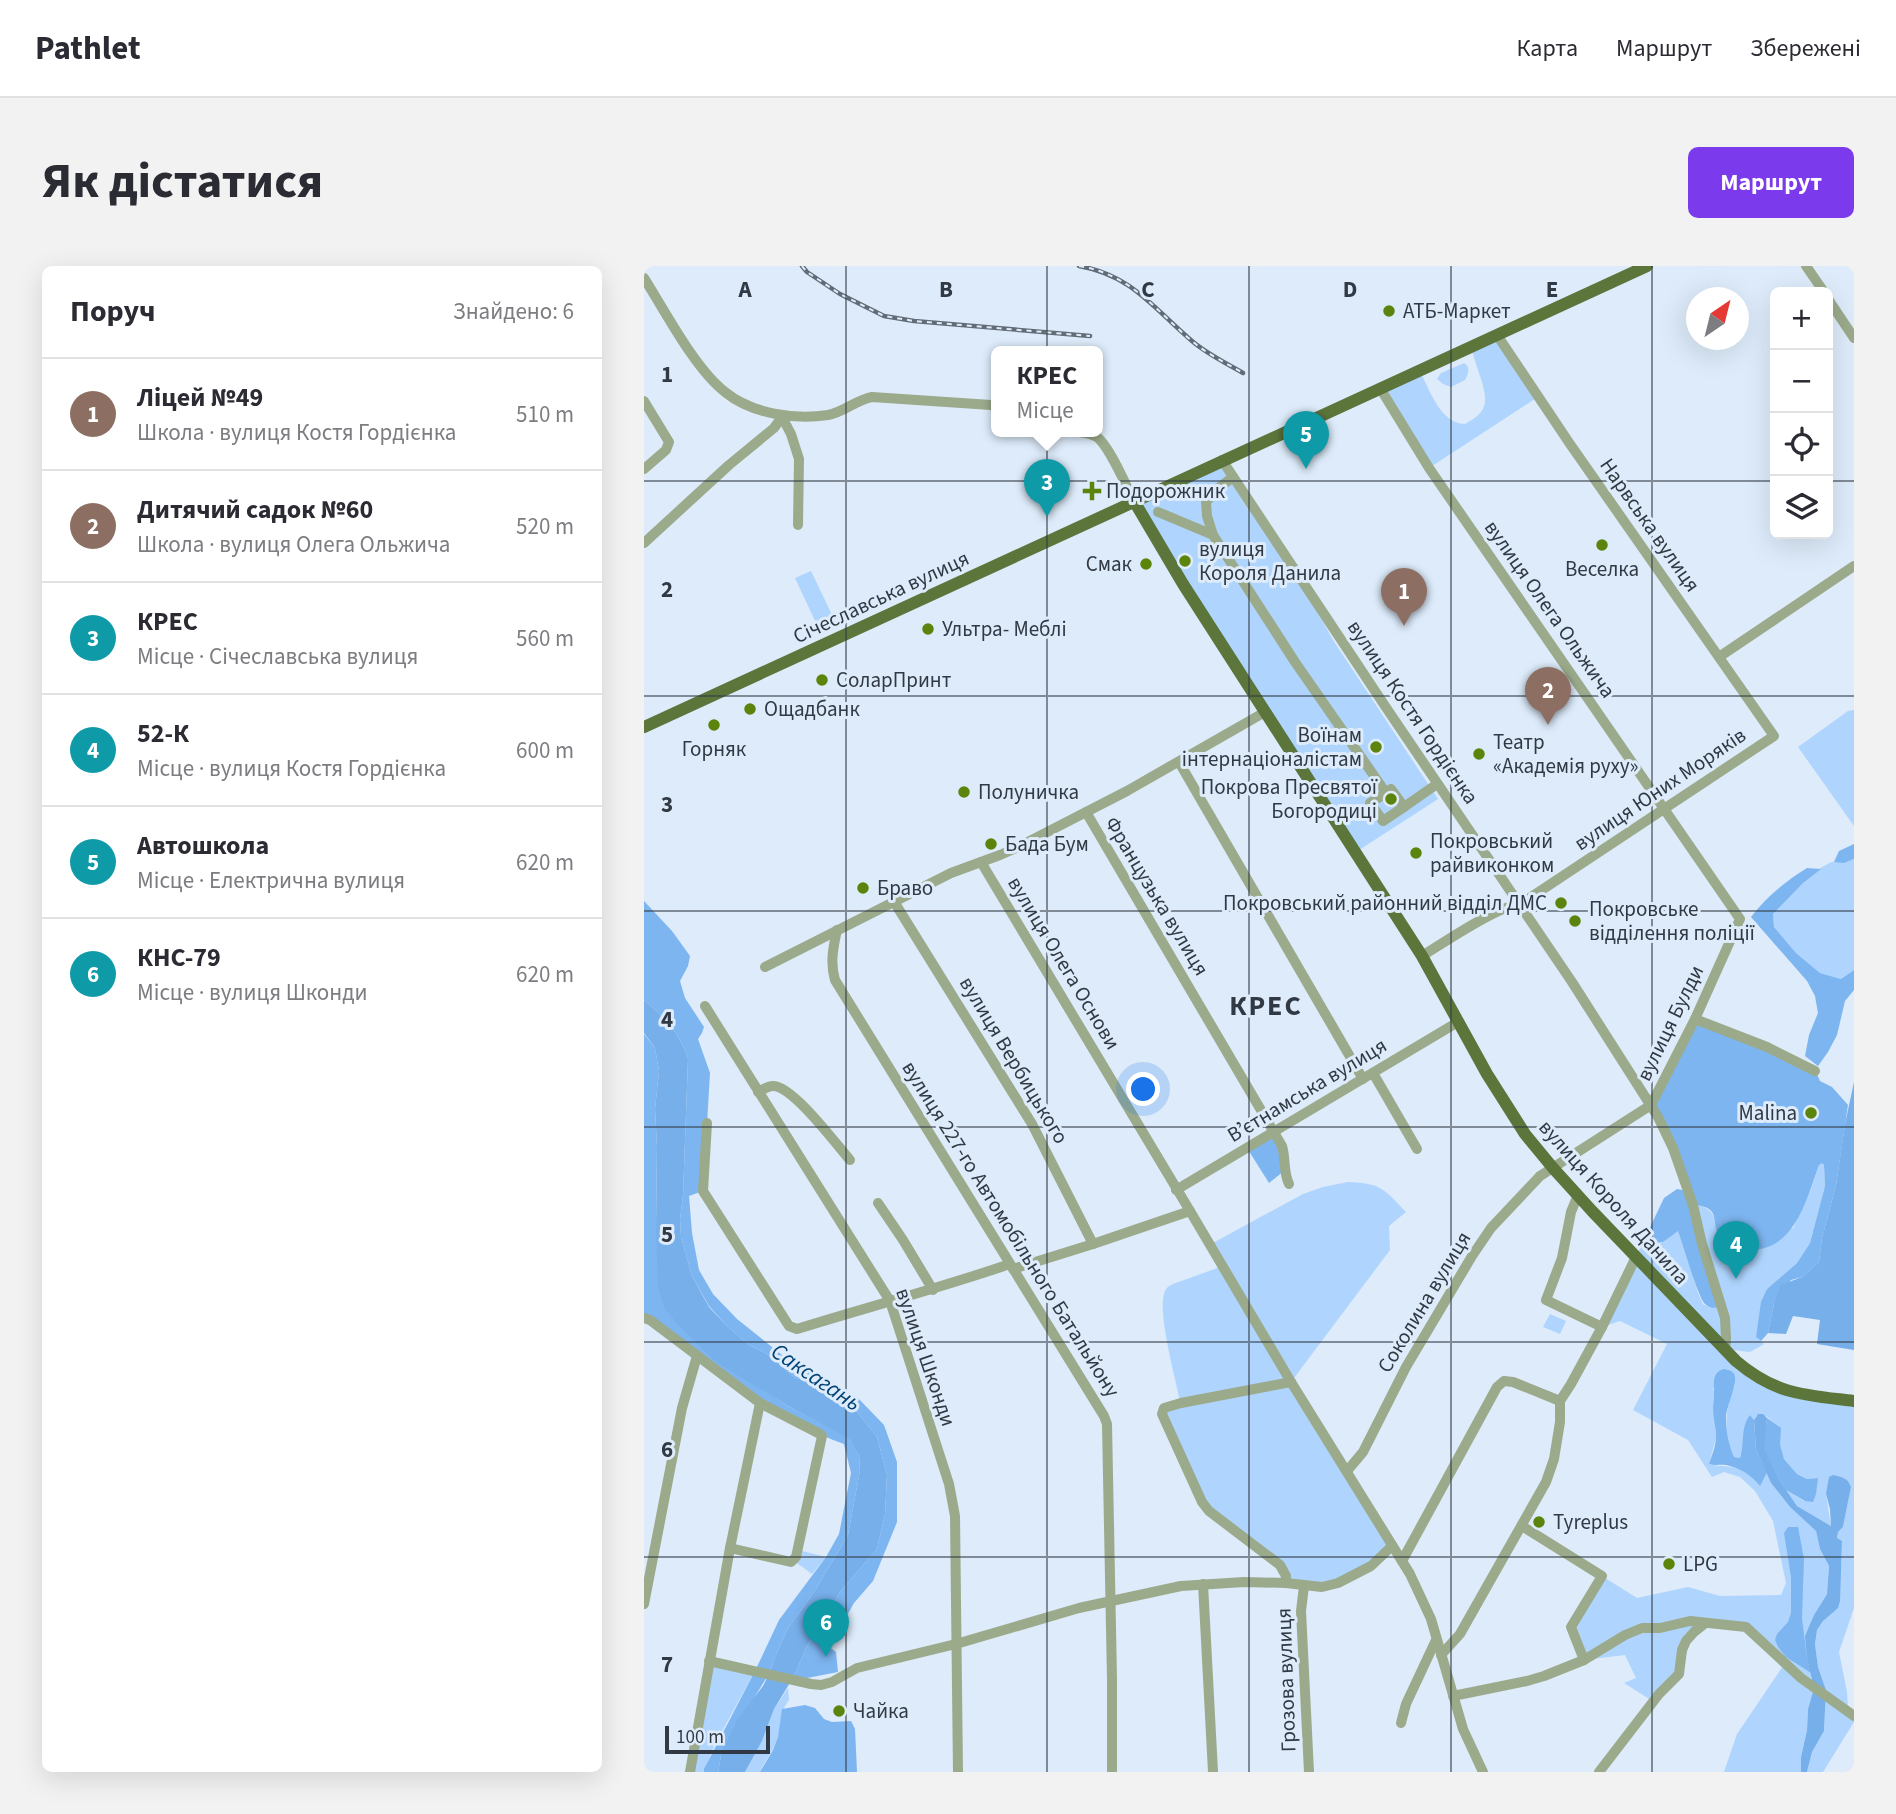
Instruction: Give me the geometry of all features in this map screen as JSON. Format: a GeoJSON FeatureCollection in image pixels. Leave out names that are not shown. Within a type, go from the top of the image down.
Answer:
{"type":"FeatureCollection","features":[{"type":"Feature","properties":{"kind":"main road","name":"Січеславська вулиця"},"geometry":{"type":"LineString","coordinates":[[644,727],[1647,266]]}},
{"type":"Feature","properties":{"kind":"main road","name":"вулиця Короля Данила"},"geometry":{"type":"LineString","coordinates":[[1134,501],[1183,584],[1422,956],[1502,1100],[1525,1134],[1553,1168],[1724,1349]]}},
{"type":"Feature","properties":{"kind":"main road"},"geometry":{"type":"LineString","coordinates":[[1724,1349],[1749,1372],[1775,1387],[1795,1394],[1854,1401]]}},
{"type":"Feature","properties":{"kind":"street"},"geometry":{"type":"LineString","coordinates":[[1806,266],[1821,287]]}},
{"type":"Feature","properties":{"kind":"street"},"geometry":{"type":"LineString","coordinates":[[644,278],[697,362],[723,391],[743,403],[782,417],[838,413],[872,397],[991,405]]}},
{"type":"Feature","properties":{"kind":"street"},"geometry":{"type":"LineString","coordinates":[[1833,306],[1854,338]]}},
{"type":"Feature","properties":{"kind":"street","name":"Нарвська вулиця"},"geometry":{"type":"LineString","coordinates":[[1497,335],[1774,736]]}},
{"type":"Feature","properties":{"kind":"street","name":"вулиця Олега Ольжича"},"geometry":{"type":"LineString","coordinates":[[1380,388],[1452,501],[1740,919]]}},
{"type":"Feature","properties":{"kind":"street"},"geometry":{"type":"LineString","coordinates":[[644,401],[668,442],[666,450],[644,469]]}},
{"type":"Feature","properties":{"kind":"street"},"geometry":{"type":"LineString","coordinates":[[782,417],[799,459],[798,526]]}},
{"type":"Feature","properties":{"kind":"street"},"geometry":{"type":"LineString","coordinates":[[644,543],[774,428],[782,417]]}},
{"type":"Feature","properties":{"kind":"street"},"geometry":{"type":"LineString","coordinates":[[1096,437],[1108,452],[1134,501]]}},
{"type":"Feature","properties":{"kind":"street","name":"вулиця Костя Гордієнка"},"geometry":{"type":"LineString","coordinates":[[1223,460],[1572,982],[1651,1105],[1669,1139],[1689,1191],[1725,1318],[1724,1349]]}},
{"type":"Feature","properties":{"kind":"street"},"geometry":{"type":"LineString","coordinates":[[1233,477],[1206,502],[1213,535],[1295,662],[1385,793]]}},
{"type":"Feature","properties":{"kind":"street"},"geometry":{"type":"LineString","coordinates":[[1158,512],[1213,535]]}},
{"type":"Feature","properties":{"kind":"street"},"geometry":{"type":"LineString","coordinates":[[1719,657],[1854,566]]}},
{"type":"Feature","properties":{"kind":"street"},"geometry":{"type":"LineString","coordinates":[[765,967],[893,900],[951,873],[1000,856],[1179,762],[1265,712]]}},
{"type":"Feature","properties":{"kind":"street","name":"вулиця Юних Моряків"},"geometry":{"type":"LineString","coordinates":[[1422,956],[1500,910],[1514,904],[1520,905],[1774,736]]}},
{"type":"Feature","properties":{"kind":"street"},"geometry":{"type":"LineString","coordinates":[[1179,762],[1368,1076],[1417,1149]]}},
{"type":"Feature","properties":{"kind":"street"},"geometry":{"type":"LineString","coordinates":[[1404,807],[1391,789],[1370,803],[1383,821],[1404,807],[1437,783]]}},
{"type":"Feature","properties":{"kind":"street","name":"Французька вулиця"},"geometry":{"type":"LineString","coordinates":[[1086,812],[1282,1146],[1286,1158],[1284,1171],[1289,1184]]}},
{"type":"Feature","properties":{"kind":"street","name":"вулиця Олега Основи"},"geometry":{"type":"LineString","coordinates":[[981,862],[1291,1382],[1402,1561],[1431,1619],[1463,1728],[1483,1772]]}},
{"type":"Feature","properties":{"kind":"street","name":"вулиця Вербицького"},"geometry":{"type":"LineString","coordinates":[[893,900],[1032,1124],[1093,1244]]}},
{"type":"Feature","properties":{"kind":"street","name":"вулиця Булди"},"geometry":{"type":"LineString","coordinates":[[1651,1105],[1695,1019],[1740,919]]}},
{"type":"Feature","properties":{"kind":"street","name":"вулиця 227-го Автомобільного Батальйону"},"geometry":{"type":"LineString","coordinates":[[837,930],[831,967],[835,981],[1107,1424],[1112,1772]]}},
{"type":"Feature","properties":{"kind":"street","name":"вулиця Шконди"},"geometry":{"type":"LineString","coordinates":[[705,1006],[890,1301],[944,1470],[955,1516],[958,1772]]}},
{"type":"Feature","properties":{"kind":"street"},"geometry":{"type":"LineString","coordinates":[[1695,1019],[1767,1047],[1815,1070]]}},
{"type":"Feature","properties":{"kind":"street","name":"Вʼєтнамська вулиця"},"geometry":{"type":"LineString","coordinates":[[1176,1190],[1458,1022]]}},
{"type":"Feature","properties":{"kind":"street"},"geometry":{"type":"LineString","coordinates":[[758,1092],[775,1086],[790,1093],[850,1160]]}},
{"type":"Feature","properties":{"kind":"street","name":"Соколина вулиця"},"geometry":{"type":"LineString","coordinates":[[1348,1471],[1363,1451],[1406,1367],[1491,1228],[1540,1176],[1651,1105]]}},
{"type":"Feature","properties":{"kind":"street"},"geometry":{"type":"LineString","coordinates":[[706,1123],[703,1191],[789,1326],[797,1329],[1093,1244],[1190,1211]]}},
{"type":"Feature","properties":{"kind":"street"},"geometry":{"type":"LineString","coordinates":[[1578,1195],[1568,1222],[1562,1258],[1546,1300],[1602,1327]]}},
{"type":"Feature","properties":{"kind":"street"},"geometry":{"type":"LineString","coordinates":[[878,1203],[933,1290]]}},
{"type":"Feature","properties":{"kind":"street"},"geometry":{"type":"LineString","coordinates":[[1441,1655],[1460,1634],[1546,1482],[1554,1459],[1560,1422],[1560,1401],[1602,1327],[1636,1257]]}},
{"type":"Feature","properties":{"kind":"street"},"geometry":{"type":"LineString","coordinates":[[644,1318],[760,1403],[822,1436],[794,1561],[730,1548]]}},
{"type":"Feature","properties":{"kind":"street"},"geometry":{"type":"LineString","coordinates":[[644,1604],[682,1408],[697,1356]]}},
{"type":"Feature","properties":{"kind":"street"},"geometry":{"type":"LineString","coordinates":[[1402,1561],[1497,1387],[1504,1381],[1513,1382],[1560,1401]]}},
{"type":"Feature","properties":{"kind":"street"},"geometry":{"type":"LineString","coordinates":[[1286,1583],[1286,1576],[1280,1564],[1209,1511],[1202,1502],[1162,1414],[1164,1408],[1181,1403],[1291,1382]]}},
{"type":"Feature","properties":{"kind":"street"},"geometry":{"type":"LineString","coordinates":[[690,1772],[730,1548],[760,1403]]}},
{"type":"Feature","properties":{"kind":"street"},"geometry":{"type":"LineString","coordinates":[[1522,1526],[1602,1576],[1571,1627],[1584,1660]]}},
{"type":"Feature","properties":{"kind":"street"},"geometry":{"type":"LineString","coordinates":[[709,1661],[821,1685],[851,1671],[1110,1600],[1181,1586],[1286,1583],[1322,1587],[1338,1583],[1371,1566],[1392,1546]]}},
{"type":"Feature","properties":{"kind":"street"},"geometry":{"type":"LineString","coordinates":[[1203,1584],[1213,1772]]}},
{"type":"Feature","properties":{"kind":"street","name":"Грозова вулиця"},"geometry":{"type":"LineString","coordinates":[[1304,1586],[1301,1611],[1309,1772]]}},
{"type":"Feature","properties":{"kind":"street"},"geometry":{"type":"LineString","coordinates":[[1453,1696],[1527,1681],[1584,1660],[1642,1628],[1660,1628],[1690,1621],[1746,1627],[1801,1678],[1854,1716]]}},
{"type":"Feature","properties":{"kind":"street"},"geometry":{"type":"LineString","coordinates":[[1599,1772],[1659,1694],[1679,1674],[1686,1641],[1704,1623]]}},
{"type":"Feature","properties":{"kind":"street"},"geometry":{"type":"LineString","coordinates":[[1401,1723],[1406,1704],[1436,1640]]}},
{"type":"Feature","properties":{"kind":"shaded area"},"geometry":{"type":"Polygon","coordinates":[[[1497,335],[1538,397],[1429,468],[1380,388],[1419,370],[1442,411],[1448,418],[1465,424],[1482,411],[1485,400],[1471,347],[1497,335]]]}},
{"type":"Feature","properties":{"kind":"shaded area"},"geometry":{"type":"Polygon","coordinates":[[[1464,363],[1468,369],[1465,380],[1451,387],[1437,379],[1441,373],[1464,363]]]}},
{"type":"Feature","properties":{"kind":"shaded area"},"geometry":{"type":"Polygon","coordinates":[[[1222,460],[1295,571],[1333,640],[1438,799],[1356,852],[1134,501],[1222,460]]]}},
{"type":"Feature","properties":{"kind":"shaded area"},"geometry":{"type":"Polygon","coordinates":[[[811,571],[834,619],[818,627],[795,578],[811,571]]]}},
{"type":"Feature","properties":{"kind":"shaded area"},"geometry":{"type":"Polygon","coordinates":[[[1854,710],[1854,826],[1798,747],[1848,711],[1854,710]]]}},
{"type":"Feature","properties":{"kind":"shaded area"},"geometry":{"type":"Polygon","coordinates":[[[1854,844],[1854,859],[1844,863],[1834,862],[1839,851],[1854,844]]]}},
{"type":"Feature","properties":{"kind":"shaded area"},"geometry":{"type":"Polygon","coordinates":[[[1854,859],[1854,970],[1841,979],[1820,973],[1796,953],[1774,927],[1773,914],[1825,865],[1854,859]]]}},
{"type":"Feature","properties":{"kind":"shaded area"},"geometry":{"type":"Polygon","coordinates":[[[1807,868],[1821,869],[1773,914],[1774,927],[1796,953],[1820,973],[1841,979],[1854,970],[1854,990],[1845,1001],[1837,1035],[1818,1066],[1805,1056],[1809,1035],[1818,1013],[1815,996],[1807,981],[1751,917],[1777,890],[1807,868]]]}},
{"type":"Feature","properties":{"kind":"shaded area"},"geometry":{"type":"Polygon","coordinates":[[[644,901],[672,931],[690,956],[680,981],[685,998],[704,1027],[698,1039],[710,1073],[703,1191],[689,1196],[699,1270],[713,1294],[737,1319],[787,1359],[813,1370],[857,1397],[884,1425],[897,1462],[897,1522],[873,1581],[854,1603],[829,1647],[836,1652],[838,1672],[807,1678],[794,1676],[807,1646],[840,1592],[877,1549],[885,1514],[887,1475],[877,1437],[857,1412],[836,1393],[816,1381],[795,1378],[767,1354],[749,1345],[709,1306],[692,1276],[681,1237],[680,1219],[688,1059],[671,1026],[644,1000],[644,901]]]}},
{"type":"Feature","properties":{"kind":"shaded area"},"geometry":{"type":"Polygon","coordinates":[[[644,1000],[671,1027],[681,1041],[688,1059],[680,1219],[681,1237],[692,1276],[709,1307],[749,1345],[767,1354],[795,1378],[816,1381],[836,1393],[857,1412],[877,1437],[887,1475],[885,1514],[877,1549],[840,1592],[807,1646],[745,1772],[718,1772],[722,1750],[739,1717],[763,1686],[788,1628],[814,1592],[848,1535],[860,1470],[859,1456],[851,1440],[716,1362],[665,1309],[658,1287],[656,1226],[655,1109],[659,1071],[655,1048],[644,1033],[644,1000]]]}},
{"type":"Feature","properties":{"kind":"shaded area"},"geometry":{"type":"Polygon","coordinates":[[[1695,1019],[1816,1072],[1820,1081],[1832,1087],[1848,1105],[1836,1185],[1822,1238],[1819,1262],[1802,1277],[1791,1280],[1774,1304],[1768,1333],[1761,1341],[1756,1337],[1761,1302],[1767,1289],[1797,1263],[1810,1243],[1825,1186],[1824,1165],[1819,1165],[1802,1209],[1786,1235],[1775,1244],[1761,1249],[1741,1249],[1725,1244],[1717,1233],[1712,1212],[1703,1206],[1694,1205],[1721,1307],[1709,1307],[1702,1300],[1678,1231],[1663,1242],[1643,1242],[1664,1198],[1677,1189],[1688,1191],[1651,1105],[1695,1019]]]}},
{"type":"Feature","properties":{"kind":"shaded area"},"geometry":{"type":"Polygon","coordinates":[[[644,1034],[655,1048],[659,1071],[655,1109],[656,1226],[755,1385],[852,1440],[859,1456],[860,1470],[848,1535],[814,1592],[788,1628],[770,1672],[722,1750],[718,1772],[704,1772],[704,1769],[779,1620],[826,1557],[839,1534],[851,1473],[844,1444],[816,1433],[764,1404],[644,1318],[644,1034]]]}},
{"type":"Feature","properties":{"kind":"shaded area"},"geometry":{"type":"Polygon","coordinates":[[[1854,1082],[1854,1350],[1817,1344],[1820,1320],[1793,1316],[1786,1334],[1768,1333],[1781,1285],[1802,1277],[1819,1262],[1854,1082]]]}},
{"type":"Feature","properties":{"kind":"shaded area"},"geometry":{"type":"Polygon","coordinates":[[[1274,1132],[1284,1171],[1269,1183],[1247,1148],[1274,1132]]]}},
{"type":"Feature","properties":{"kind":"shaded area"},"geometry":{"type":"Polygon","coordinates":[[[1822,1162],[1825,1186],[1810,1243],[1797,1263],[1767,1289],[1756,1337],[1764,1344],[1750,1352],[1726,1349],[1763,1381],[1854,1401],[1854,1608],[1839,1652],[1848,1709],[1854,1714],[1854,1722],[1823,1772],[1807,1772],[1812,1752],[1824,1731],[1826,1690],[1818,1667],[1815,1644],[1817,1630],[1823,1621],[1841,1570],[1842,1542],[1837,1539],[1838,1532],[1843,1527],[1851,1487],[1849,1482],[1826,1494],[1831,1526],[1797,1506],[1786,1490],[1804,1501],[1818,1478],[1807,1479],[1797,1474],[1784,1459],[1780,1428],[1766,1416],[1756,1416],[1754,1420],[1750,1415],[1740,1458],[1734,1457],[1728,1440],[1727,1421],[1735,1385],[1713,1388],[1716,1438],[1709,1464],[1739,1468],[1763,1481],[1767,1473],[1771,1483],[1790,1507],[1816,1531],[1820,1549],[1829,1566],[1827,1594],[1814,1615],[1807,1659],[1814,1688],[1808,1709],[1801,1772],[1724,1772],[1737,1734],[1785,1663],[1750,1629],[1704,1624],[1694,1632],[1681,1668],[1654,1702],[1624,1683],[1636,1678],[1625,1655],[1584,1660],[1571,1627],[1602,1576],[1637,1598],[1688,1587],[1720,1596],[1781,1595],[1786,1583],[1773,1521],[1755,1491],[1740,1477],[1724,1472],[1712,1477],[1688,1440],[1633,1410],[1667,1344],[1620,1321],[1602,1327],[1643,1242],[1663,1242],[1678,1230],[1698,1293],[1703,1304],[1711,1308],[1693,1205],[1710,1211],[1720,1239],[1793,1228],[1822,1162]]]}},
{"type":"Feature","properties":{"kind":"shaded area"},"geometry":{"type":"Polygon","coordinates":[[[1348,1182],[1368,1184],[1381,1189],[1406,1212],[1389,1226],[1390,1250],[1291,1382],[1392,1546],[1379,1559],[1338,1583],[1286,1583],[1286,1576],[1209,1511],[1164,1408],[1180,1402],[1165,1328],[1163,1300],[1170,1285],[1223,1266],[1211,1244],[1303,1194],[1348,1182]]]}},
{"type":"Feature","properties":{"kind":"shaded area"},"geometry":{"type":"Polygon","coordinates":[[[1550,1314],[1566,1321],[1560,1334],[1543,1327],[1550,1314]]]}},
{"type":"Feature","properties":{"kind":"shaded area"},"geometry":{"type":"Polygon","coordinates":[[[1724,1369],[1732,1372],[1735,1378],[1726,1418],[1731,1448],[1734,1457],[1740,1458],[1745,1425],[1750,1415],[1754,1420],[1756,1449],[1767,1473],[1760,1486],[1737,1468],[1709,1464],[1716,1440],[1714,1380],[1717,1373],[1724,1369]]]}},
{"type":"Feature","properties":{"kind":"shaded area"},"geometry":{"type":"Polygon","coordinates":[[[1758,1414],[1767,1418],[1764,1449],[1780,1481],[1797,1506],[1831,1526],[1826,1494],[1829,1477],[1833,1475],[1844,1478],[1851,1487],[1843,1527],[1837,1538],[1842,1541],[1840,1601],[1838,1608],[1817,1630],[1815,1644],[1818,1667],[1826,1690],[1824,1731],[1812,1752],[1807,1772],[1801,1772],[1801,1757],[1814,1688],[1805,1636],[1827,1594],[1829,1566],[1820,1549],[1816,1531],[1790,1507],[1771,1483],[1756,1449],[1754,1420],[1758,1414]]]}},
{"type":"Feature","properties":{"kind":"shaded area"},"geometry":{"type":"Polygon","coordinates":[[[1767,1418],[1781,1428],[1780,1444],[1784,1459],[1797,1474],[1807,1479],[1818,1478],[1813,1502],[1805,1501],[1786,1490],[1780,1481],[1763,1449],[1767,1418]]]}},
{"type":"Feature","properties":{"kind":"shaded area"},"geometry":{"type":"Polygon","coordinates":[[[1788,1527],[1798,1527],[1804,1559],[1802,1618],[1811,1673],[1786,1657],[1775,1640],[1791,1613],[1791,1577],[1784,1533],[1788,1527]]]}},
{"type":"Feature","properties":{"kind":"shaded area"},"geometry":{"type":"Polygon","coordinates":[[[798,1550],[826,1557],[812,1574],[794,1561],[798,1550]]]}},
{"type":"Feature","properties":{"kind":"shaded area"},"geometry":{"type":"Polygon","coordinates":[[[709,1661],[755,1671],[714,1746],[704,1772],[690,1772],[709,1661]]]}},
{"type":"Feature","properties":{"kind":"shaded area"},"geometry":{"type":"Polygon","coordinates":[[[788,1688],[789,1700],[782,1714],[774,1746],[760,1772],[745,1772],[762,1741],[774,1709],[788,1688]]]}},
{"type":"Feature","properties":{"kind":"shaded area"},"geometry":{"type":"Polygon","coordinates":[[[805,1705],[815,1708],[824,1719],[832,1722],[851,1721],[855,1729],[857,1772],[760,1772],[778,1737],[782,1709],[805,1705]]]}},
{"type":"Feature","properties":{"kind":"railway"},"geometry":{"type":"LineString","coordinates":[[802,266],[840,294],[884,316],[1090,336]]}},
{"type":"Feature","properties":{"kind":"railway"},"geometry":{"type":"LineString","coordinates":[[1079,266],[1098,270],[1128,285],[1198,346],[1243,373]]}},
{"type":"Feature","properties":{"kind":"place","name":"АТБ-Маркет"},"geometry":{"type":"Point","coordinates":[1389,311]}},
{"type":"Feature","properties":{"kind":"place","name":"Автошкола"},"geometry":{"type":"Point","coordinates":[1306,469]}},
{"type":"Feature","properties":{"kind":"place","name":"Подорожник"},"geometry":{"type":"Point","coordinates":[1092,491]}},
{"type":"Feature","properties":{"kind":"place","name":"КРЕС"},"geometry":{"type":"Point","coordinates":[1047,517]}},
{"type":"Feature","properties":{"kind":"place","name":"Веселка"},"geometry":{"type":"Point","coordinates":[1602,545]}},
{"type":"Feature","properties":{"kind":"place","name":"вулиця Короля Данила"},"geometry":{"type":"Point","coordinates":[1185,561]}},
{"type":"Feature","properties":{"kind":"place","name":"Смак"},"geometry":{"type":"Point","coordinates":[1146,564]}},
{"type":"Feature","properties":{"kind":"place","name":"Ліцей №49"},"geometry":{"type":"Point","coordinates":[1404,626]}},
{"type":"Feature","properties":{"kind":"place","name":"Ультра- Меблі"},"geometry":{"type":"Point","coordinates":[928,629]}},
{"type":"Feature","properties":{"kind":"place","name":"СоларПринт"},"geometry":{"type":"Point","coordinates":[822,680]}},
{"type":"Feature","properties":{"kind":"place","name":"Ощадбанк"},"geometry":{"type":"Point","coordinates":[750,709]}},
{"type":"Feature","properties":{"kind":"place","name":"Горняк"},"geometry":{"type":"Point","coordinates":[714,725]}},
{"type":"Feature","properties":{"kind":"place","name":"Дитячий садок №60"},"geometry":{"type":"Point","coordinates":[1548,725]}},
{"type":"Feature","properties":{"kind":"place","name":"Воїнам інтернаціоналістам"},"geometry":{"type":"Point","coordinates":[1376,747]}},
{"type":"Feature","properties":{"kind":"place","name":"Театр «Академія руху»"},"geometry":{"type":"Point","coordinates":[1479,754]}},
{"type":"Feature","properties":{"kind":"place","name":"Полуничка"},"geometry":{"type":"Point","coordinates":[964,792]}},
{"type":"Feature","properties":{"kind":"place","name":"Покрова Пресвятої Богородиці"},"geometry":{"type":"Point","coordinates":[1391,799]}},
{"type":"Feature","properties":{"kind":"place","name":"Бада Бум"},"geometry":{"type":"Point","coordinates":[991,844]}},
{"type":"Feature","properties":{"kind":"place","name":"Покровський райвиконком"},"geometry":{"type":"Point","coordinates":[1416,853]}},
{"type":"Feature","properties":{"kind":"place","name":"Браво"},"geometry":{"type":"Point","coordinates":[863,888]}},
{"type":"Feature","properties":{"kind":"place","name":"Покровський районний відділ ДМС"},"geometry":{"type":"Point","coordinates":[1561,903]}},
{"type":"Feature","properties":{"kind":"place","name":"Покровське відділення поліції"},"geometry":{"type":"Point","coordinates":[1575,921]}},
{"type":"Feature","properties":{"kind":"place","name":"Malina"},"geometry":{"type":"Point","coordinates":[1811,1113]}},
{"type":"Feature","properties":{"kind":"place","name":"52-К"},"geometry":{"type":"Point","coordinates":[1736,1279]}},
{"type":"Feature","properties":{"kind":"place","name":"Tyreplus"},"geometry":{"type":"Point","coordinates":[1539,1522]}},
{"type":"Feature","properties":{"kind":"place","name":"LPG"},"geometry":{"type":"Point","coordinates":[1669,1564]}},
{"type":"Feature","properties":{"kind":"place","name":"КНС-79"},"geometry":{"type":"Point","coordinates":[826,1657]}},
{"type":"Feature","properties":{"kind":"place","name":"Чайка"},"geometry":{"type":"Point","coordinates":[839,1711]}},
{"type":"Feature","properties":{"kind":"district","name":"КРЕС"},"geometry":{"type":"Point","coordinates":[1266,1006]}},
{"type":"Feature","properties":{"kind":"water label","name":"Саксагань"},"geometry":{"type":"Point","coordinates":[816,1377]}}]}
